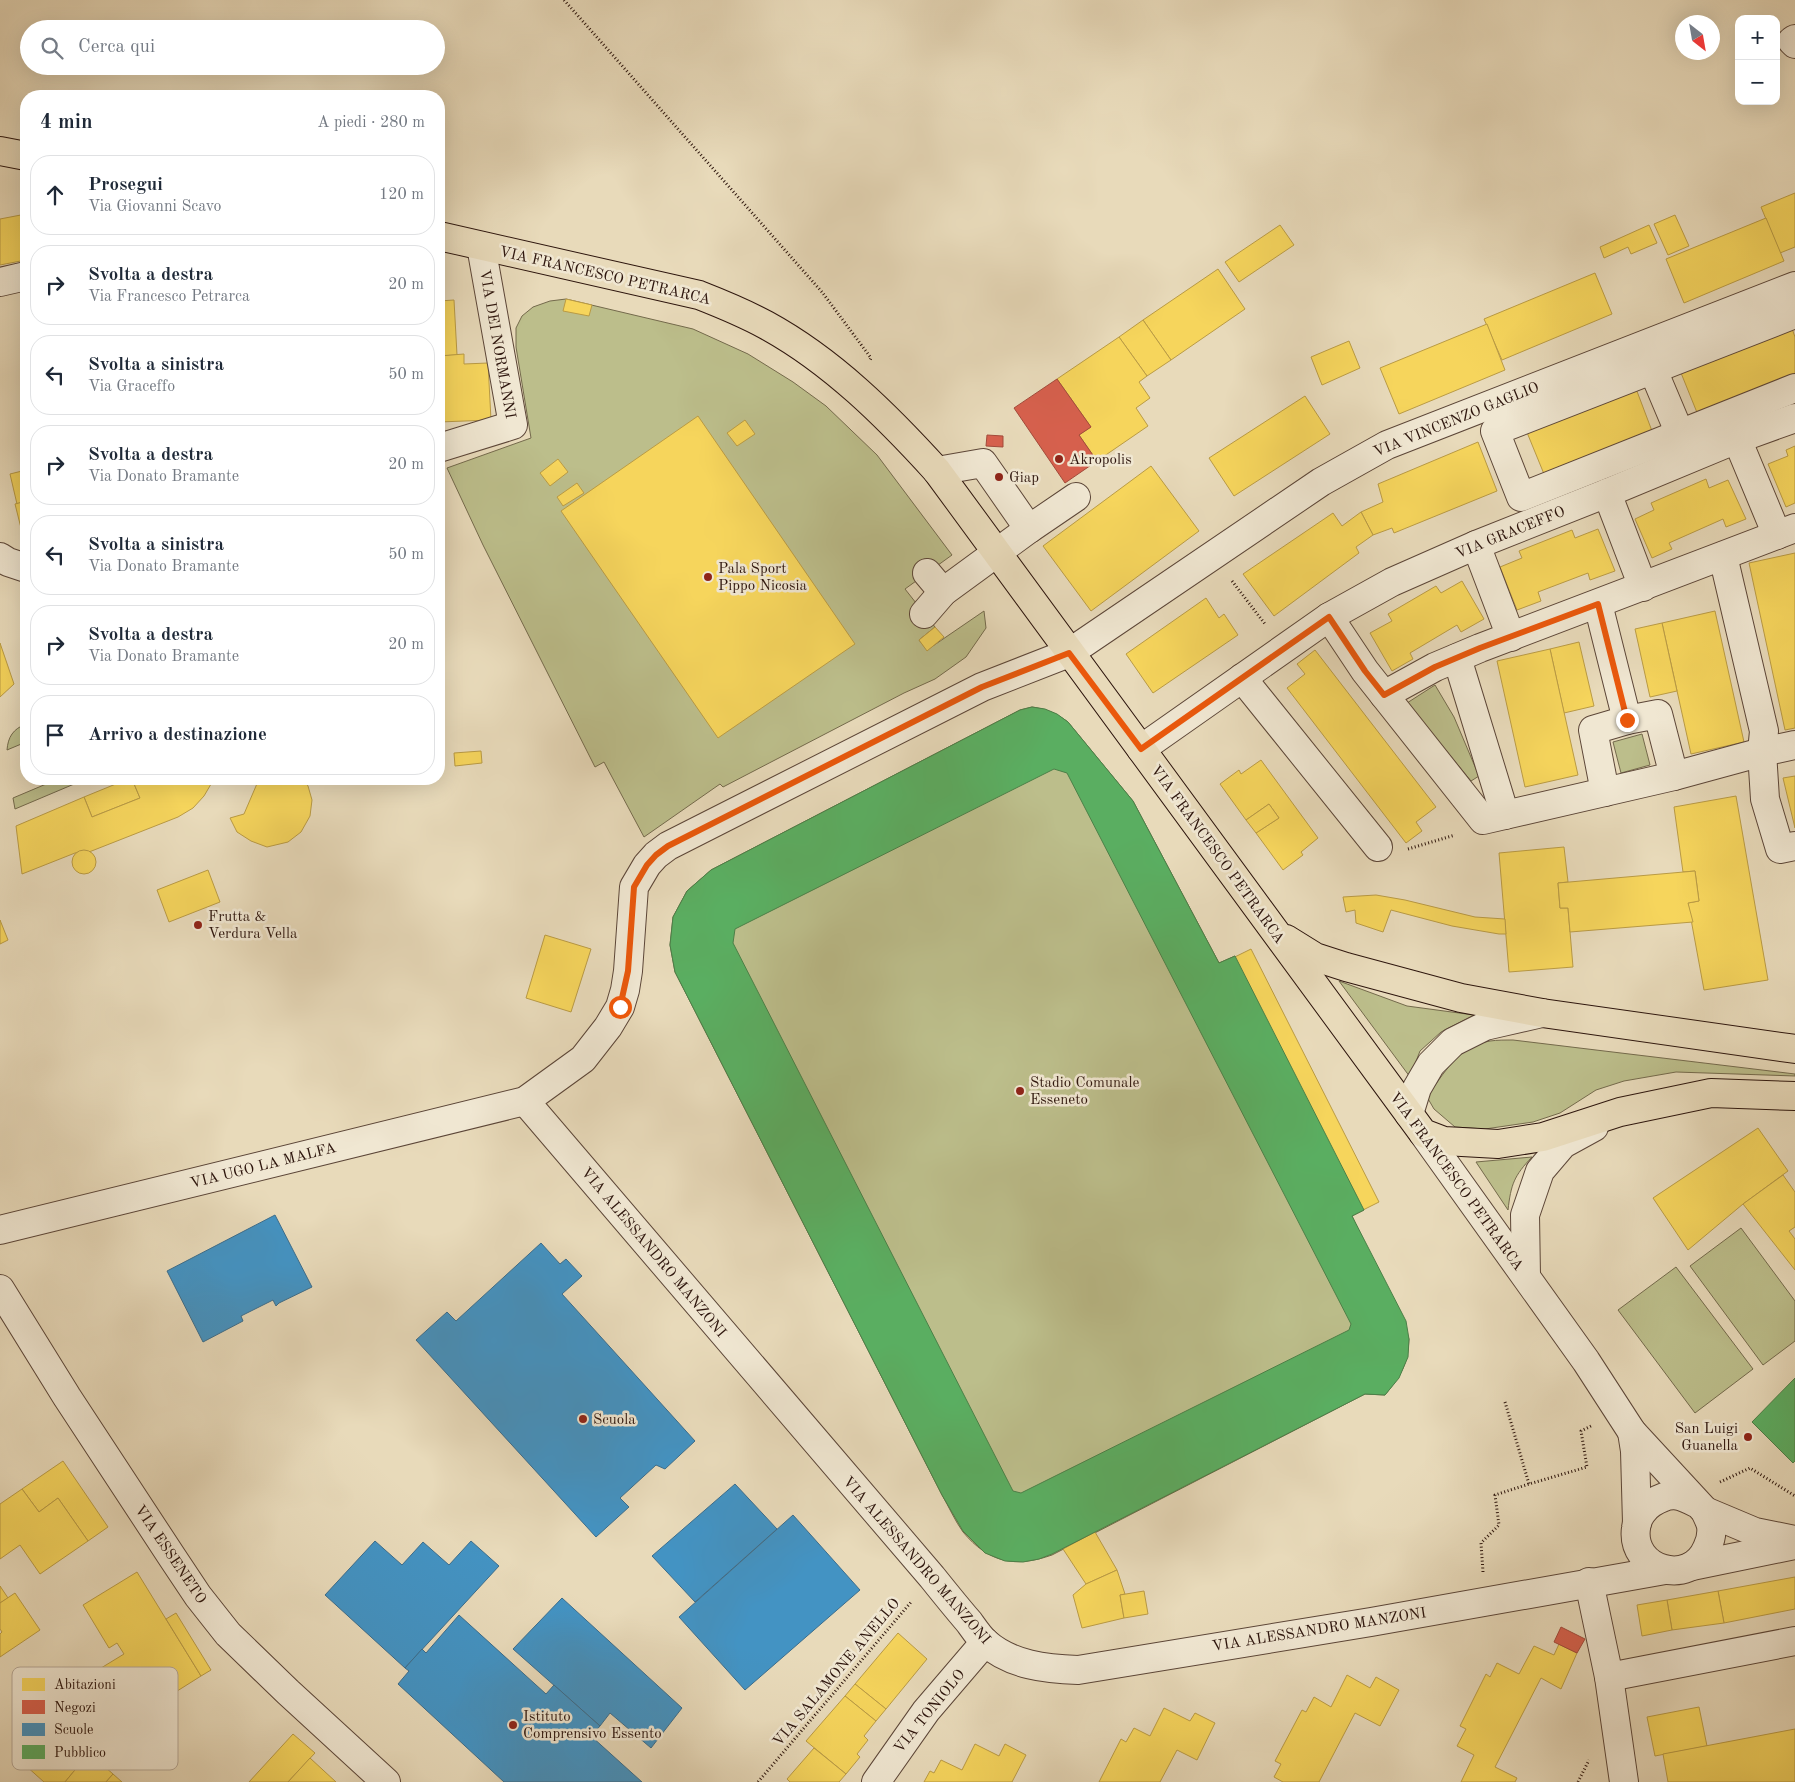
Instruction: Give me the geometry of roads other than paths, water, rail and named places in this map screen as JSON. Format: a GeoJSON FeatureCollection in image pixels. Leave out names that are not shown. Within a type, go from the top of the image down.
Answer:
{"type":"FeatureCollection","features":[{"type":"Feature","properties":{"kind":"main road"},"geometry":{"type":"LineString","coordinates":[[0,151],[20,155]]}},
{"type":"Feature","properties":{"kind":"main road","name":"VIA FRANCESCO PETRARCA"},"geometry":{"type":"LineString","coordinates":[[445,237],[699,295],[735,309],[767,325],[822,362],[873,404],[937,471],[1416,1124]]}},
{"type":"Feature","properties":{"kind":"main road"},"geometry":{"type":"LineString","coordinates":[[1276,933],[1315,957],[1461,998],[1542,1013],[1795,1048]]}},
{"type":"Feature","properties":{"kind":"main road"},"geometry":{"type":"LineString","coordinates":[[1416,1124],[1444,1141],[1498,1144],[1543,1137],[1620,1112],[1712,1093],[1795,1096]]}},
{"type":"Feature","properties":{"kind":"street"},"geometry":{"type":"LineString","coordinates":[[1795,39],[1792,41],[1795,44]]}},
{"type":"Feature","properties":{"kind":"street","name":"VIA DEI NORMANNI"},"geometry":{"type":"LineString","coordinates":[[445,446],[513,425],[481,246]]}},
{"type":"Feature","properties":{"kind":"street"},"geometry":{"type":"LineString","coordinates":[[0,282],[20,277]]}},
{"type":"Feature","properties":{"kind":"street","name":"VIA VINCENZO GAGLIO"},"geometry":{"type":"LineString","coordinates":[[525,1101],[583,1059],[608,1027],[620,1007],[628,971],[634,887],[647,865],[668,846],[982,687],[1069,653],[1321,482],[1387,445],[1795,286]]}},
{"type":"Feature","properties":{"kind":"street"},"geometry":{"type":"LineString","coordinates":[[1795,314],[1495,431],[1521,497],[1795,388]]}},
{"type":"Feature","properties":{"kind":"street"},"geometry":{"type":"LineString","coordinates":[[1653,370],[1680,434]]}},
{"type":"Feature","properties":{"kind":"street","name":"VIA GRACEFFO"},"geometry":{"type":"LineString","coordinates":[[1141,749],[1329,617],[1392,582],[1476,545],[1737,439],[1795,418]]}},
{"type":"Feature","properties":{"kind":"street"},"geometry":{"type":"LineString","coordinates":[[1384,695],[1435,667],[1457,658],[1786,531],[1737,439]]}},
{"type":"Feature","properties":{"kind":"street"},"geometry":{"type":"LineString","coordinates":[[937,471],[983,463],[1029,529]]}},
{"type":"Feature","properties":{"kind":"street"},"geometry":{"type":"LineString","coordinates":[[1607,493],[1643,587]]}},
{"type":"Feature","properties":{"kind":"street"},"geometry":{"type":"LineString","coordinates":[[924,614],[935,583],[996,552],[1076,497]]}},
{"type":"Feature","properties":{"kind":"street"},"geometry":{"type":"LineString","coordinates":[[1476,545],[1511,637]]}},
{"type":"Feature","properties":{"kind":"street"},"geometry":{"type":"LineString","coordinates":[[1723,556],[1764,731],[1762,752],[1765,799],[1780,849],[1795,846]]}},
{"type":"Feature","properties":{"kind":"street"},"geometry":{"type":"LineString","coordinates":[[0,557],[20,566]]}},
{"type":"Feature","properties":{"kind":"street"},"geometry":{"type":"LineString","coordinates":[[1598,604],[1627,720]]}},
{"type":"Feature","properties":{"kind":"street"},"geometry":{"type":"LineString","coordinates":[[1329,617],[1365,671],[1384,695],[1494,817]]}},
{"type":"Feature","properties":{"kind":"street"},"geometry":{"type":"LineString","coordinates":[[1457,658],[1494,817]]}},
{"type":"Feature","properties":{"kind":"street"},"geometry":{"type":"LineString","coordinates":[[1242,678],[1378,847]]}},
{"type":"Feature","properties":{"kind":"street"},"geometry":{"type":"LineString","coordinates":[[1605,792],[1593,730],[1627,720],[1658,714],[1674,776]]}},
{"type":"Feature","properties":{"kind":"street"},"geometry":{"type":"LineString","coordinates":[[1494,817],[1674,776],[1762,752],[1795,746]]}},
{"type":"Feature","properties":{"kind":"street"},"geometry":{"type":"LineString","coordinates":[[1416,1124],[1417,1088],[1431,1064],[1453,1042],[1485,1026],[1542,1013]]}},
{"type":"Feature","properties":{"kind":"street","name":"VIA UGO LA MALFA"},"geometry":{"type":"LineString","coordinates":[[0,1230],[525,1101]]}},
{"type":"Feature","properties":{"kind":"street","name":"VIA ALESSANDRO MANZONI"},"geometry":{"type":"LineString","coordinates":[[525,1101],[932,1577],[985,1642],[998,1652],[1032,1665],[1054,1669],[1078,1670],[1665,1570]]}},
{"type":"Feature","properties":{"kind":"street"},"geometry":{"type":"LineString","coordinates":[[1526,1276],[1524,1215],[1540,1171],[1563,1144],[1620,1112]]}},
{"type":"Feature","properties":{"kind":"street","name":"VIA FRANCESCO PETRARCA"},"geometry":{"type":"LineString","coordinates":[[1416,1124],[1586,1361],[1624,1421],[1702,1508]]}},
{"type":"Feature","properties":{"kind":"street","name":"VIA ESSENETO"},"geometry":{"type":"LineString","coordinates":[[0,1289],[67,1397],[198,1596],[216,1619],[228,1634],[288,1692],[386,1782]]}},
{"type":"Feature","properties":{"kind":"street","name":"VIA FRANCESCO PETRARCA"},"geometry":{"type":"LineString","coordinates":[[1624,1421],[1635,1451],[1636,1529]]}},
{"type":"Feature","properties":{"kind":"street"},"geometry":{"type":"LineString","coordinates":[[1795,1540],[1754,1532],[1702,1508],[1681,1495],[1662,1497],[1646,1506],[1636,1529],[1639,1550],[1650,1564],[1665,1570],[1679,1571],[1692,1566],[1795,1545]]}},
{"type":"Feature","properties":{"kind":"street"},"geometry":{"type":"LineString","coordinates":[[1692,1566],[1704,1556],[1710,1542],[1711,1526],[1702,1508]]}},
{"type":"Feature","properties":{"kind":"street","name":"VIA ALESSANDRO MANZONI"},"geometry":{"type":"LineString","coordinates":[[1589,1582],[1620,1559],[1636,1529]]}},
{"type":"Feature","properties":{"kind":"street"},"geometry":{"type":"LineString","coordinates":[[1589,1582],[1608,1677],[1624,1782]]}},
{"type":"Feature","properties":{"kind":"street"},"geometry":{"type":"LineString","coordinates":[[1608,1677],[1795,1641]]}},
{"type":"Feature","properties":{"kind":"street","name":"VIA TONIOLO"},"geometry":{"type":"LineString","coordinates":[[876,1782],[926,1711],[985,1642]]}},
{"type":"Feature","properties":{"kind":"place","name":"Akropolis"},"geometry":{"type":"Point","coordinates":[1059,459]}},
{"type":"Feature","properties":{"kind":"place","name":"Giap"},"geometry":{"type":"Point","coordinates":[999,477]}},
{"type":"Feature","properties":{"kind":"place","name":"Pala Sport Pippo Nicosia"},"geometry":{"type":"Point","coordinates":[708,577]}},
{"type":"Feature","properties":{"kind":"place","name":"Frutta & Verdura Vella"},"geometry":{"type":"Point","coordinates":[198,925]}},
{"type":"Feature","properties":{"kind":"place","name":"Stadio Comunale Esseneto"},"geometry":{"type":"Point","coordinates":[1020,1091]}},
{"type":"Feature","properties":{"kind":"place","name":"Scuola"},"geometry":{"type":"Point","coordinates":[583,1419]}},
{"type":"Feature","properties":{"kind":"place","name":"San Luigi Guanella"},"geometry":{"type":"Point","coordinates":[1748,1437]}},
{"type":"Feature","properties":{"kind":"place","name":"Istituto Comprensivo Essento"},"geometry":{"type":"Point","coordinates":[513,1725]}}]}
